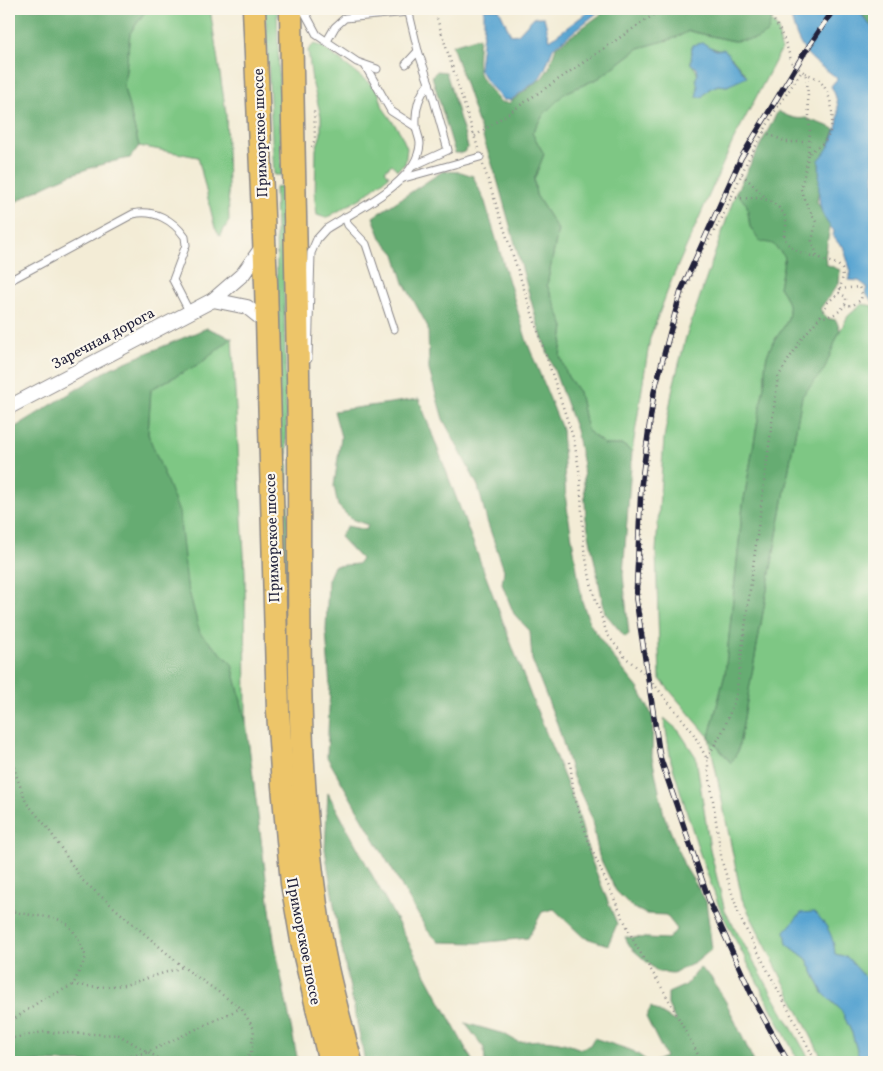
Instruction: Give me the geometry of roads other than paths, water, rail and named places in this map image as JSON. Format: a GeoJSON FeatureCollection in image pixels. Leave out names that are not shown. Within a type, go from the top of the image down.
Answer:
{"type":"FeatureCollection","features":[{"type":"Feature","properties":{"kind":"highway","name":"Приморское шоссе"},"geometry":{"type":"LineString","coordinates":[[254,9],[267,322],[275,626],[283,786],[292,882],[306,961],[330,1062]]}},
{"type":"Feature","properties":{"kind":"highway","name":"Приморское шоссе"},"geometry":{"type":"LineString","coordinates":[[291,9],[299,436],[300,706],[313,874],[324,949],[351,1062]]}},
{"type":"Feature","properties":{"kind":"highway"},"geometry":{"type":"LineString","coordinates":[[275,626],[300,625]]}},
{"type":"Feature","properties":{"kind":"street","name":"Заречная дорога"},"geometry":{"type":"LineString","coordinates":[[9,407],[213,300],[243,274],[264,245]]}},
{"type":"Feature","properties":{"kind":"street"},"geometry":{"type":"LineString","coordinates":[[213,300],[247,307],[267,322]]}},
{"type":"Feature","properties":{"kind":"lane"},"geometry":{"type":"LineString","coordinates":[[303,9],[316,35],[366,67],[377,69]]}},
{"type":"Feature","properties":{"kind":"lane"},"geometry":{"type":"LineString","coordinates":[[344,9],[344,18]]}},
{"type":"Feature","properties":{"kind":"lane"},"geometry":{"type":"LineString","coordinates":[[327,42],[335,27],[344,18],[408,10],[418,51],[448,150],[413,166]]}},
{"type":"Feature","properties":{"kind":"lane"},"geometry":{"type":"LineString","coordinates":[[406,64],[418,51]]}},
{"type":"Feature","properties":{"kind":"lane"},"geometry":{"type":"LineString","coordinates":[[366,67],[391,111],[416,127]]}},
{"type":"Feature","properties":{"kind":"lane"},"geometry":{"type":"LineString","coordinates":[[404,178],[413,166],[420,142],[416,127],[418,97],[429,83]]}},
{"type":"Feature","properties":{"kind":"lane"},"geometry":{"type":"LineString","coordinates":[[299,436],[310,347],[311,253],[317,239],[326,230],[404,178],[480,157]]}},
{"type":"Feature","properties":{"kind":"lane"},"geometry":{"type":"LineString","coordinates":[[9,281],[133,214],[142,212],[160,215],[185,237],[186,245],[173,280],[189,312]]}},
{"type":"Feature","properties":{"kind":"lane"},"geometry":{"type":"LineString","coordinates":[[345,217],[348,225],[366,244],[394,329]]}},
{"type":"Feature","properties":{"kind":"water"},"geometry":{"type":"Polygon","coordinates":[[[484,9],[499,9],[511,35],[518,34],[534,17],[544,17],[550,40],[592,9],[602,9],[553,48],[539,79],[511,100],[503,100],[486,81],[479,68],[484,9]]]}},
{"type":"Feature","properties":{"kind":"water"},"geometry":{"type":"Polygon","coordinates":[[[789,9],[857,9],[874,30],[874,303],[865,293],[867,287],[859,281],[848,280],[851,272],[843,246],[833,236],[834,231],[827,222],[820,206],[819,160],[830,143],[837,124],[838,105],[831,86],[837,79],[806,53],[798,40],[789,9]]]}},
{"type":"Feature","properties":{"kind":"water"},"geometry":{"type":"Polygon","coordinates":[[[703,43],[716,50],[724,49],[747,77],[727,86],[718,85],[709,89],[702,97],[696,97],[698,88],[696,78],[698,74],[697,68],[691,64],[692,45],[703,43]]]}},
{"type":"Feature","properties":{"kind":"water"},"geometry":{"type":"Polygon","coordinates":[[[814,912],[829,931],[835,954],[847,957],[873,986],[874,1062],[863,1062],[859,1057],[852,1033],[841,1010],[823,993],[807,959],[787,944],[785,931],[801,913],[814,912]]]}},
{"type":"Feature","properties":{"kind":"railway"},"geometry":{"type":"LineString","coordinates":[[788,1062],[756,1004],[710,903],[660,757],[636,599],[641,486],[654,392],[681,291],[741,158],[803,55],[834,9]]}}]}
